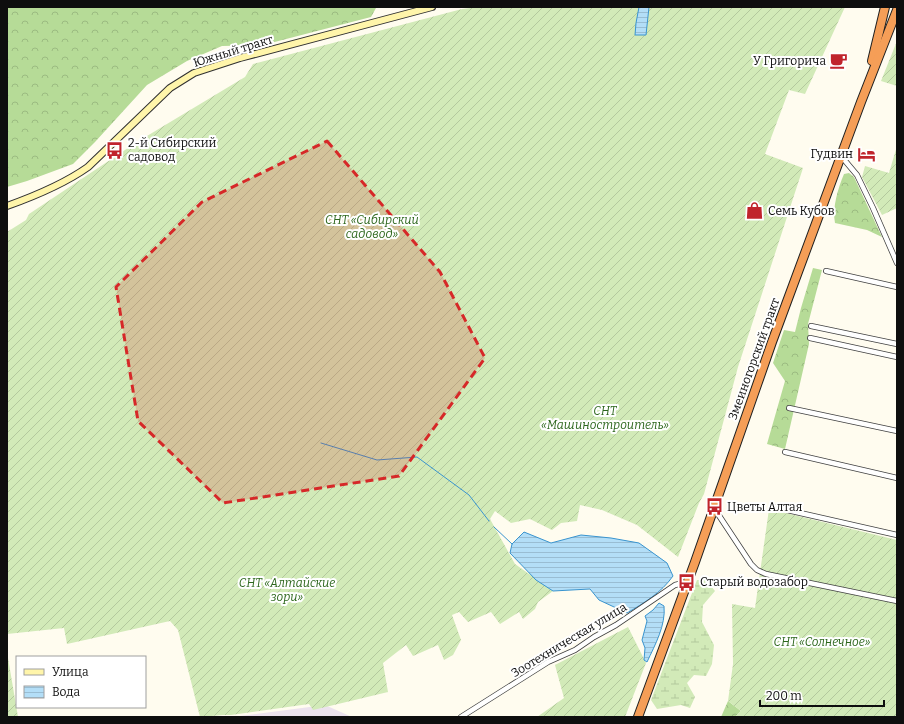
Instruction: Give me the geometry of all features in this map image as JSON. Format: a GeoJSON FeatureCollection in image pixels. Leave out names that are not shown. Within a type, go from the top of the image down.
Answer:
{"type":"FeatureCollection","features":[{"type":"Feature","properties":{"kind":"highway"},"geometry":{"type":"LineString","coordinates":[[867,85],[885,7]]}},
{"type":"Feature","properties":{"kind":"highway"},"geometry":{"type":"LineString","coordinates":[[873,57],[888,7]]}},
{"type":"Feature","properties":{"kind":"highway"},"geometry":{"type":"LineString","coordinates":[[884,43],[894,7]]}},
{"type":"Feature","properties":{"kind":"highway","name":"Змеиногорский тракт"},"geometry":{"type":"LineString","coordinates":[[638,717],[769,349],[867,85],[897,10]]}},
{"type":"Feature","properties":{"kind":"main road","name":"Южный тракт"},"geometry":{"type":"LineString","coordinates":[[7,206],[74,177],[88,167],[170,88],[194,73],[240,58],[432,7]]}},
{"type":"Feature","properties":{"kind":"street"},"geometry":{"type":"LineString","coordinates":[[841,156],[857,175],[897,263]]}},
{"type":"Feature","properties":{"kind":"street"},"geometry":{"type":"LineString","coordinates":[[826,271],[897,287]]}},
{"type":"Feature","properties":{"kind":"street"},"geometry":{"type":"LineString","coordinates":[[811,326],[897,344]]}},
{"type":"Feature","properties":{"kind":"street"},"geometry":{"type":"LineString","coordinates":[[810,338],[897,358]]}},
{"type":"Feature","properties":{"kind":"street"},"geometry":{"type":"LineString","coordinates":[[789,408],[897,431]]}},
{"type":"Feature","properties":{"kind":"street"},"geometry":{"type":"LineString","coordinates":[[785,452],[897,478]]}},
{"type":"Feature","properties":{"kind":"street"},"geometry":{"type":"LineString","coordinates":[[714,507],[750,564],[757,570],[766,574],[897,601]]}},
{"type":"Feature","properties":{"kind":"street"},"geometry":{"type":"LineString","coordinates":[[774,507],[897,535]]}},
{"type":"Feature","properties":{"kind":"street","name":"Зоотехническая улица"},"geometry":{"type":"LineString","coordinates":[[461,717],[548,662],[575,650],[594,637],[616,625],[675,585],[687,582]]}},
{"type":"Feature","properties":{"kind":"highlighted area"},"geometry":{"type":"Polygon","coordinates":[[[327,141],[440,272],[485,358],[399,476],[223,503],[138,421],[116,287],[202,202],[327,141]]]}},
{"type":"Feature","properties":{"kind":"shaded area"},"geometry":{"type":"Polygon","coordinates":[[[325,705],[352,717],[232,717],[325,705]]]}},
{"type":"Feature","properties":{"kind":"green space"},"geometry":{"type":"Polygon","coordinates":[[[7,7],[381,7],[376,8],[371,17],[263,45],[222,46],[187,61],[147,85],[73,164],[7,187],[7,7]]]}},
{"type":"Feature","properties":{"kind":"green space","name":"СНТ «Сибирский садовод»"},"geometry":{"type":"Polygon","coordinates":[[[478,7],[845,7],[805,94],[789,90],[765,154],[803,168],[738,367],[704,494],[678,557],[637,525],[602,510],[580,505],[577,521],[561,523],[552,530],[530,519],[511,523],[495,511],[490,519],[515,564],[553,591],[538,602],[535,609],[523,619],[519,612],[500,624],[491,612],[468,622],[459,612],[452,615],[461,640],[453,655],[444,660],[438,645],[413,656],[406,645],[383,663],[388,692],[313,710],[309,704],[231,715],[200,717],[178,630],[170,621],[67,644],[64,628],[7,634],[7,232],[26,220],[29,214],[137,142],[245,77],[253,64],[462,9],[478,7]]]}},
{"type":"Feature","properties":{"kind":"green space"},"geometry":{"type":"Polygon","coordinates":[[[897,41],[897,86],[881,81],[897,41]]]}},
{"type":"Feature","properties":{"kind":"green space"},"geometry":{"type":"Polygon","coordinates":[[[897,146],[897,208],[882,215],[862,177],[865,166],[889,173],[897,146]]]}},
{"type":"Feature","properties":{"kind":"green space"},"geometry":{"type":"Polygon","coordinates":[[[849,173],[854,177],[882,237],[867,230],[835,223],[834,211],[838,192],[844,174],[849,173]]]}},
{"type":"Feature","properties":{"kind":"green space"},"geometry":{"type":"Polygon","coordinates":[[[813,268],[822,270],[808,324],[809,344],[785,449],[767,444],[785,381],[773,363],[784,330],[795,332],[813,268]]]}},
{"type":"Feature","properties":{"kind":"green space","name":"СНТ «Солнечное»"},"geometry":{"type":"Polygon","coordinates":[[[769,509],[897,540],[897,717],[735,717],[741,711],[728,701],[733,664],[732,604],[755,608],[769,509]]]}},
{"type":"Feature","properties":{"kind":"green space"},"geometry":{"type":"Polygon","coordinates":[[[697,580],[706,580],[715,591],[703,605],[702,622],[714,645],[712,664],[706,676],[694,675],[687,683],[695,697],[690,708],[681,705],[657,709],[651,700],[697,580]]]}},
{"type":"Feature","properties":{"kind":"green space"},"geometry":{"type":"Polygon","coordinates":[[[628,627],[646,663],[625,717],[537,717],[564,698],[555,665],[628,627]]]}},
{"type":"Feature","properties":{"kind":"green space"},"geometry":{"type":"Polygon","coordinates":[[[7,652],[18,717],[7,717],[7,652]]]}},
{"type":"Feature","properties":{"kind":"green space"},"geometry":{"type":"Polygon","coordinates":[[[728,701],[741,711],[735,717],[721,717],[728,701]]]}},
{"type":"Feature","properties":{"kind":"water"},"geometry":{"type":"Polygon","coordinates":[[[639,7],[649,7],[646,35],[635,35],[639,7]]]}},
{"type":"Feature","properties":{"kind":"water"},"geometry":{"type":"Polygon","coordinates":[[[524,532],[551,543],[581,535],[639,543],[667,563],[673,576],[658,593],[627,613],[599,600],[590,589],[553,591],[536,580],[510,553],[512,544],[524,532]]]}},
{"type":"Feature","properties":{"kind":"water"},"geometry":{"type":"Polygon","coordinates":[[[659,603],[664,606],[662,628],[647,662],[644,660],[645,648],[642,640],[647,621],[645,616],[659,603]]]}},
{"type":"Feature","properties":{"kind":"waterway"},"geometry":{"type":"LineString","coordinates":[[321,443],[377,460],[417,457],[469,495],[489,521]]}},
{"type":"Feature","properties":{"kind":"waterway"},"geometry":{"type":"LineString","coordinates":[[494,527],[512,544]]}},
{"type":"Feature","properties":{"kind":"place","name":"У Григорича"},"geometry":{"type":"Point","coordinates":[839,61]}},
{"type":"Feature","properties":{"kind":"place","name":"2-й Сибирский садовод"},"geometry":{"type":"Point","coordinates":[115,150]}},
{"type":"Feature","properties":{"kind":"place","name":"Гудвин"},"geometry":{"type":"Point","coordinates":[866,154]}},
{"type":"Feature","properties":{"kind":"place","name":"Семь Кубов"},"geometry":{"type":"Point","coordinates":[755,211]}},
{"type":"Feature","properties":{"kind":"place","name":"Цветы Алтая"},"geometry":{"type":"Point","coordinates":[714,507]}},
{"type":"Feature","properties":{"kind":"place","name":"Старый водозабор"},"geometry":{"type":"Point","coordinates":[687,582]}},
{"type":"Feature","properties":{"kind":"park label","name":"СНТ «Машиностроитель»"},"geometry":{"type":"Point","coordinates":[605,418]}},
{"type":"Feature","properties":{"kind":"park label","name":"СНТ «Алтайские зори»"},"geometry":{"type":"Point","coordinates":[287,590]}}]}
